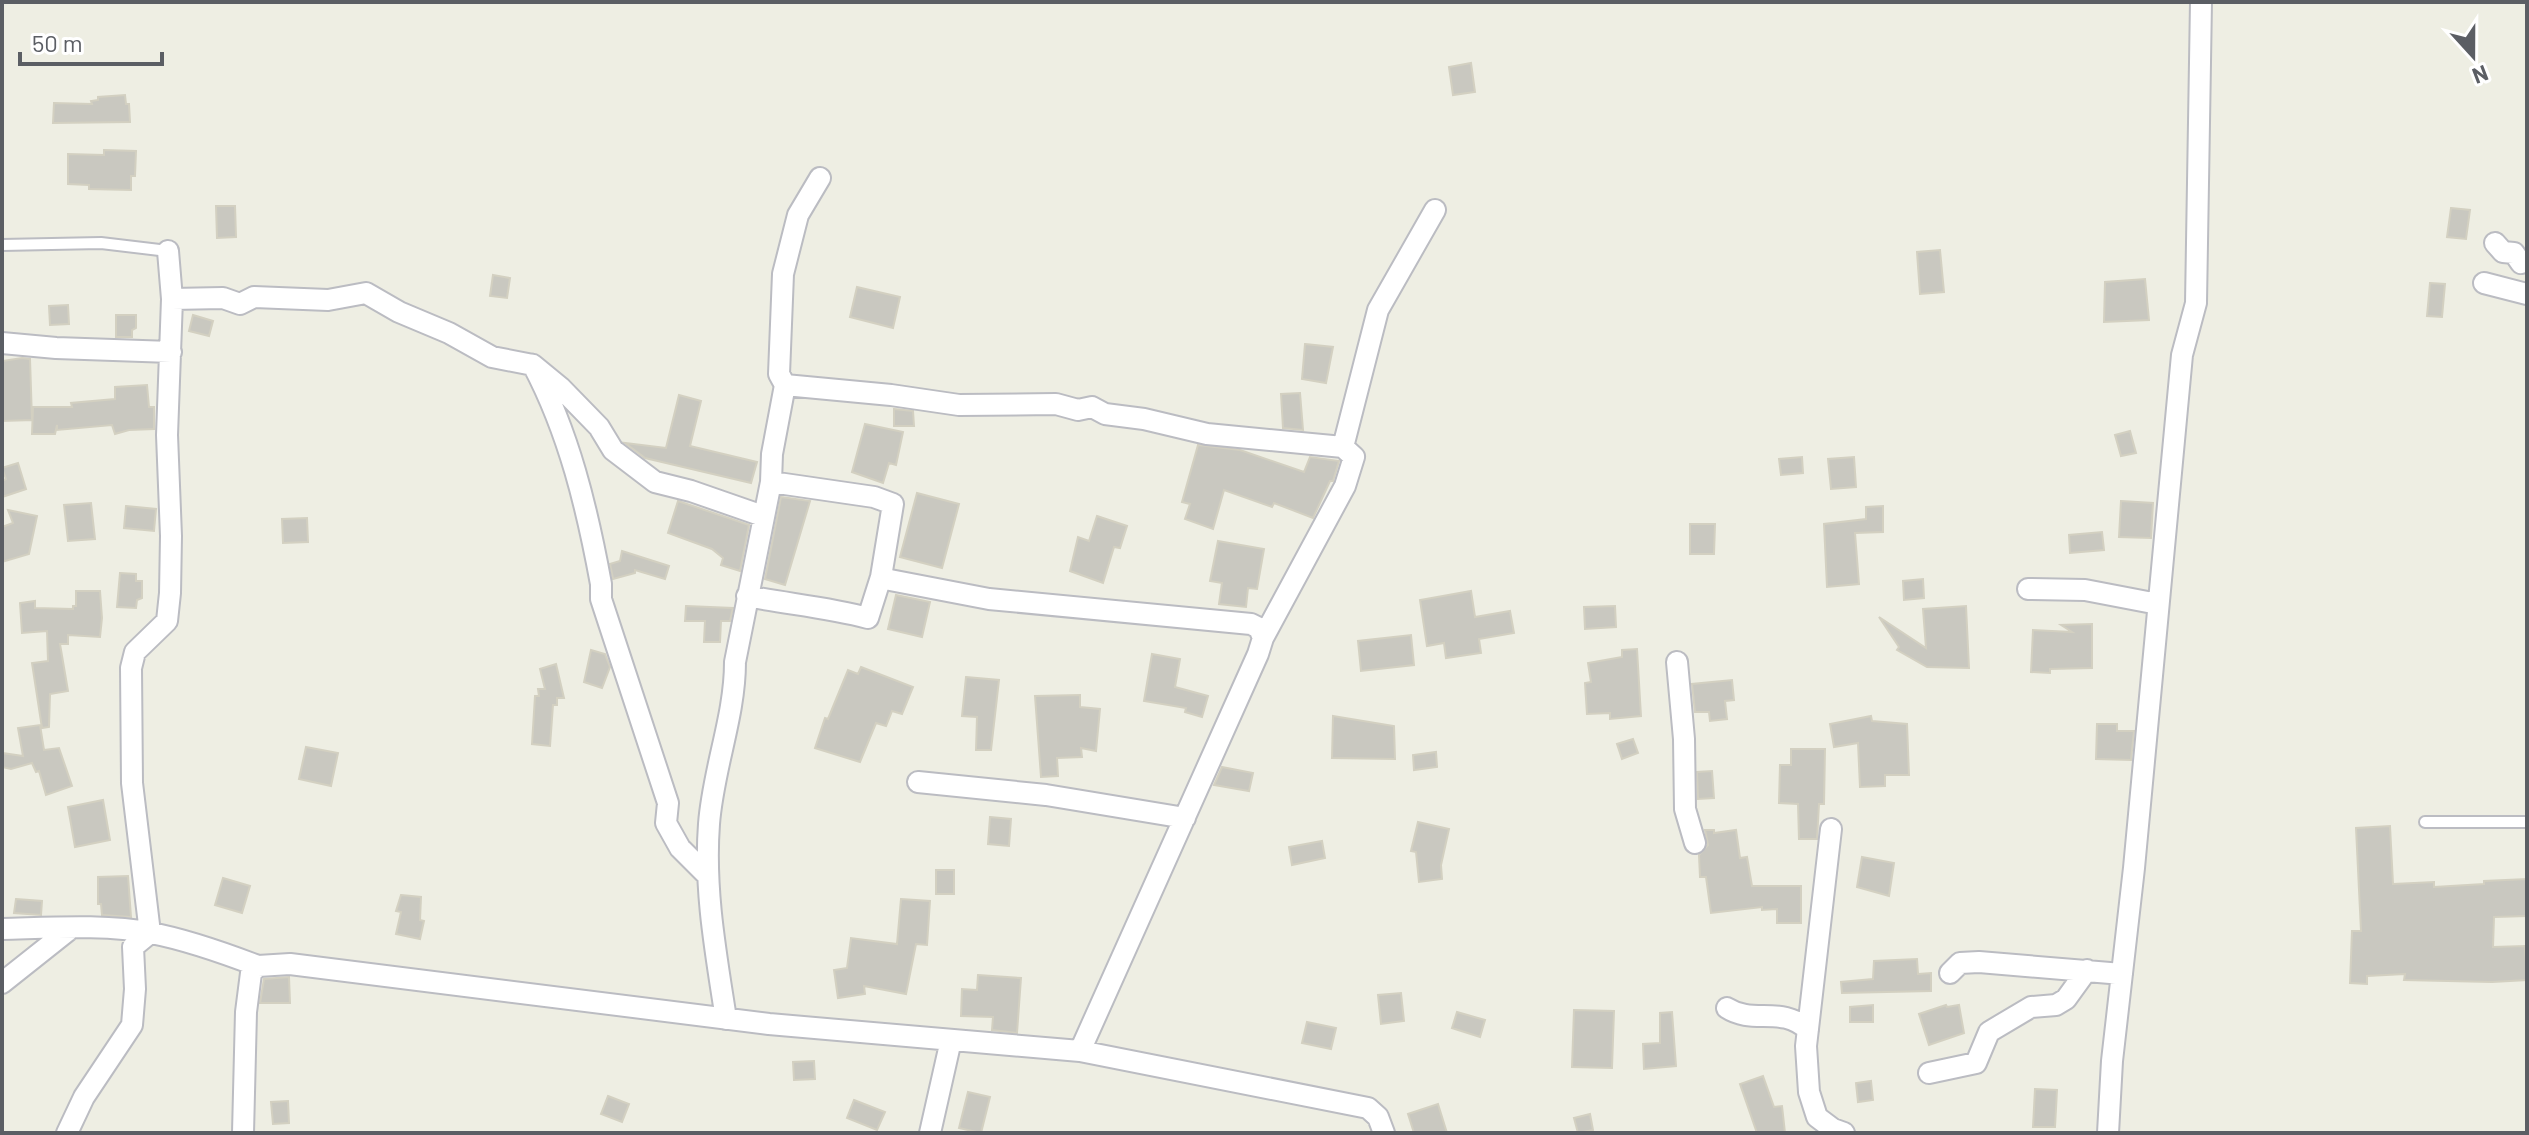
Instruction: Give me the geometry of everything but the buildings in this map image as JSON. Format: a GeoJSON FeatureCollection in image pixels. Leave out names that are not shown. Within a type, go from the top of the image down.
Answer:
{"type":"FeatureCollection","features":[{"type":"Feature","properties":{"kind":"street"},"geometry":{"type":"LineString","coordinates":[[2108,1133],[2112,1061],[2182,355],[2196,303],[2201,2]]}},
{"type":"Feature","properties":{"kind":"street"},"geometry":{"type":"LineString","coordinates":[[726,1019],[710,919],[709,822],[735,689],[735,662],[747,596],[771,482],[772,454],[785,385],[779,374],[783,274],[798,215],[820,178]]}},
{"type":"Feature","properties":{"kind":"street"},"geometry":{"type":"LineString","coordinates":[[1343,447],[1378,310],[1435,210]]}},
{"type":"Feature","properties":{"kind":"street"},"geometry":{"type":"LineString","coordinates":[[2495,243],[2503,252],[2514,253],[2521,263],[2527,261]]}},
{"type":"Feature","properties":{"kind":"street"},"geometry":{"type":"LineString","coordinates":[[150,933],[132,783],[131,668],[135,652],[167,621],[170,579],[167,435],[172,299],[168,251]]}},
{"type":"Feature","properties":{"kind":"street"},"geometry":{"type":"LineString","coordinates":[[2484,283],[2527,294]]}},
{"type":"Feature","properties":{"kind":"street"},"geometry":{"type":"LineString","coordinates":[[172,299],[223,298],[240,304],[254,297],[328,300],[366,293],[492,357],[533,365],[561,388],[599,427],[613,450],[655,482],[763,516]]}},
{"type":"Feature","properties":{"kind":"street"},"geometry":{"type":"LineString","coordinates":[[2,343],[171,352]]}},
{"type":"Feature","properties":{"kind":"street"},"geometry":{"type":"LineString","coordinates":[[533,365],[551,399],[580,486],[595,551],[601,599],[668,803],[666,823],[680,848],[708,876]]}},
{"type":"Feature","properties":{"kind":"street"},"geometry":{"type":"LineString","coordinates":[[785,385],[959,405],[1056,404],[1078,410],[1092,407],[1105,414],[1144,419],[1207,434],[1343,447],[1354,457],[1345,486],[1263,638],[1080,1051]]}},
{"type":"Feature","properties":{"kind":"street"},"geometry":{"type":"LineString","coordinates":[[747,596],[778,603],[838,609],[868,618],[881,577],[893,504],[874,497],[771,482]]}},
{"type":"Feature","properties":{"kind":"street"},"geometry":{"type":"LineString","coordinates":[[881,577],[989,599],[1251,624],[1259,628],[1263,638]]}},
{"type":"Feature","properties":{"kind":"street"},"geometry":{"type":"LineString","coordinates":[[2028,589],[2085,590],[2158,604]]}},
{"type":"Feature","properties":{"kind":"street"},"geometry":{"type":"LineString","coordinates":[[1677,662],[1684,739],[1685,809],[1695,843]]}},
{"type":"Feature","properties":{"kind":"street"},"geometry":{"type":"LineString","coordinates":[[918,782],[1046,795],[1185,818]]}},
{"type":"Feature","properties":{"kind":"street"},"geometry":{"type":"LineString","coordinates":[[1831,829],[1806,1046],[1809,1092],[1817,1117],[1844,1133]]}},
{"type":"Feature","properties":{"kind":"street"},"geometry":{"type":"LineString","coordinates":[[2,929],[150,933],[221,952],[258,966],[290,964],[726,1019],[1080,1051],[1368,1108],[1378,1117],[1384,1133]]}},
{"type":"Feature","properties":{"kind":"street"},"geometry":{"type":"LineString","coordinates":[[2,983],[70,929]]}},
{"type":"Feature","properties":{"kind":"street"},"geometry":{"type":"LineString","coordinates":[[67,1133],[84,1097],[132,1025],[135,989],[133,947],[150,933]]}},
{"type":"Feature","properties":{"kind":"street"},"geometry":{"type":"LineString","coordinates":[[1950,973],[1960,963],[1979,962],[2122,974]]}},
{"type":"Feature","properties":{"kind":"street"},"geometry":{"type":"LineString","coordinates":[[243,1133],[246,1012],[251,973],[258,966]]}},
{"type":"Feature","properties":{"kind":"street"},"geometry":{"type":"LineString","coordinates":[[1929,1073],[1976,1063],[1989,1032],[2031,1007],[2056,1005],[2066,999],[2087,970]]}},
{"type":"Feature","properties":{"kind":"street"},"geometry":{"type":"LineString","coordinates":[[1727,1008],[1736,1014],[1785,1016],[1798,1020],[1808,1030]]}},
{"type":"Feature","properties":{"kind":"street"},"geometry":{"type":"LineString","coordinates":[[930,1133],[951,1040]]}},
{"type":"Feature","properties":{"kind":"lane"},"geometry":{"type":"LineString","coordinates":[[2,245],[101,243],[168,251]]}},
{"type":"Feature","properties":{"kind":"lane"},"geometry":{"type":"LineString","coordinates":[[2425,822],[2527,822]]}}]}
